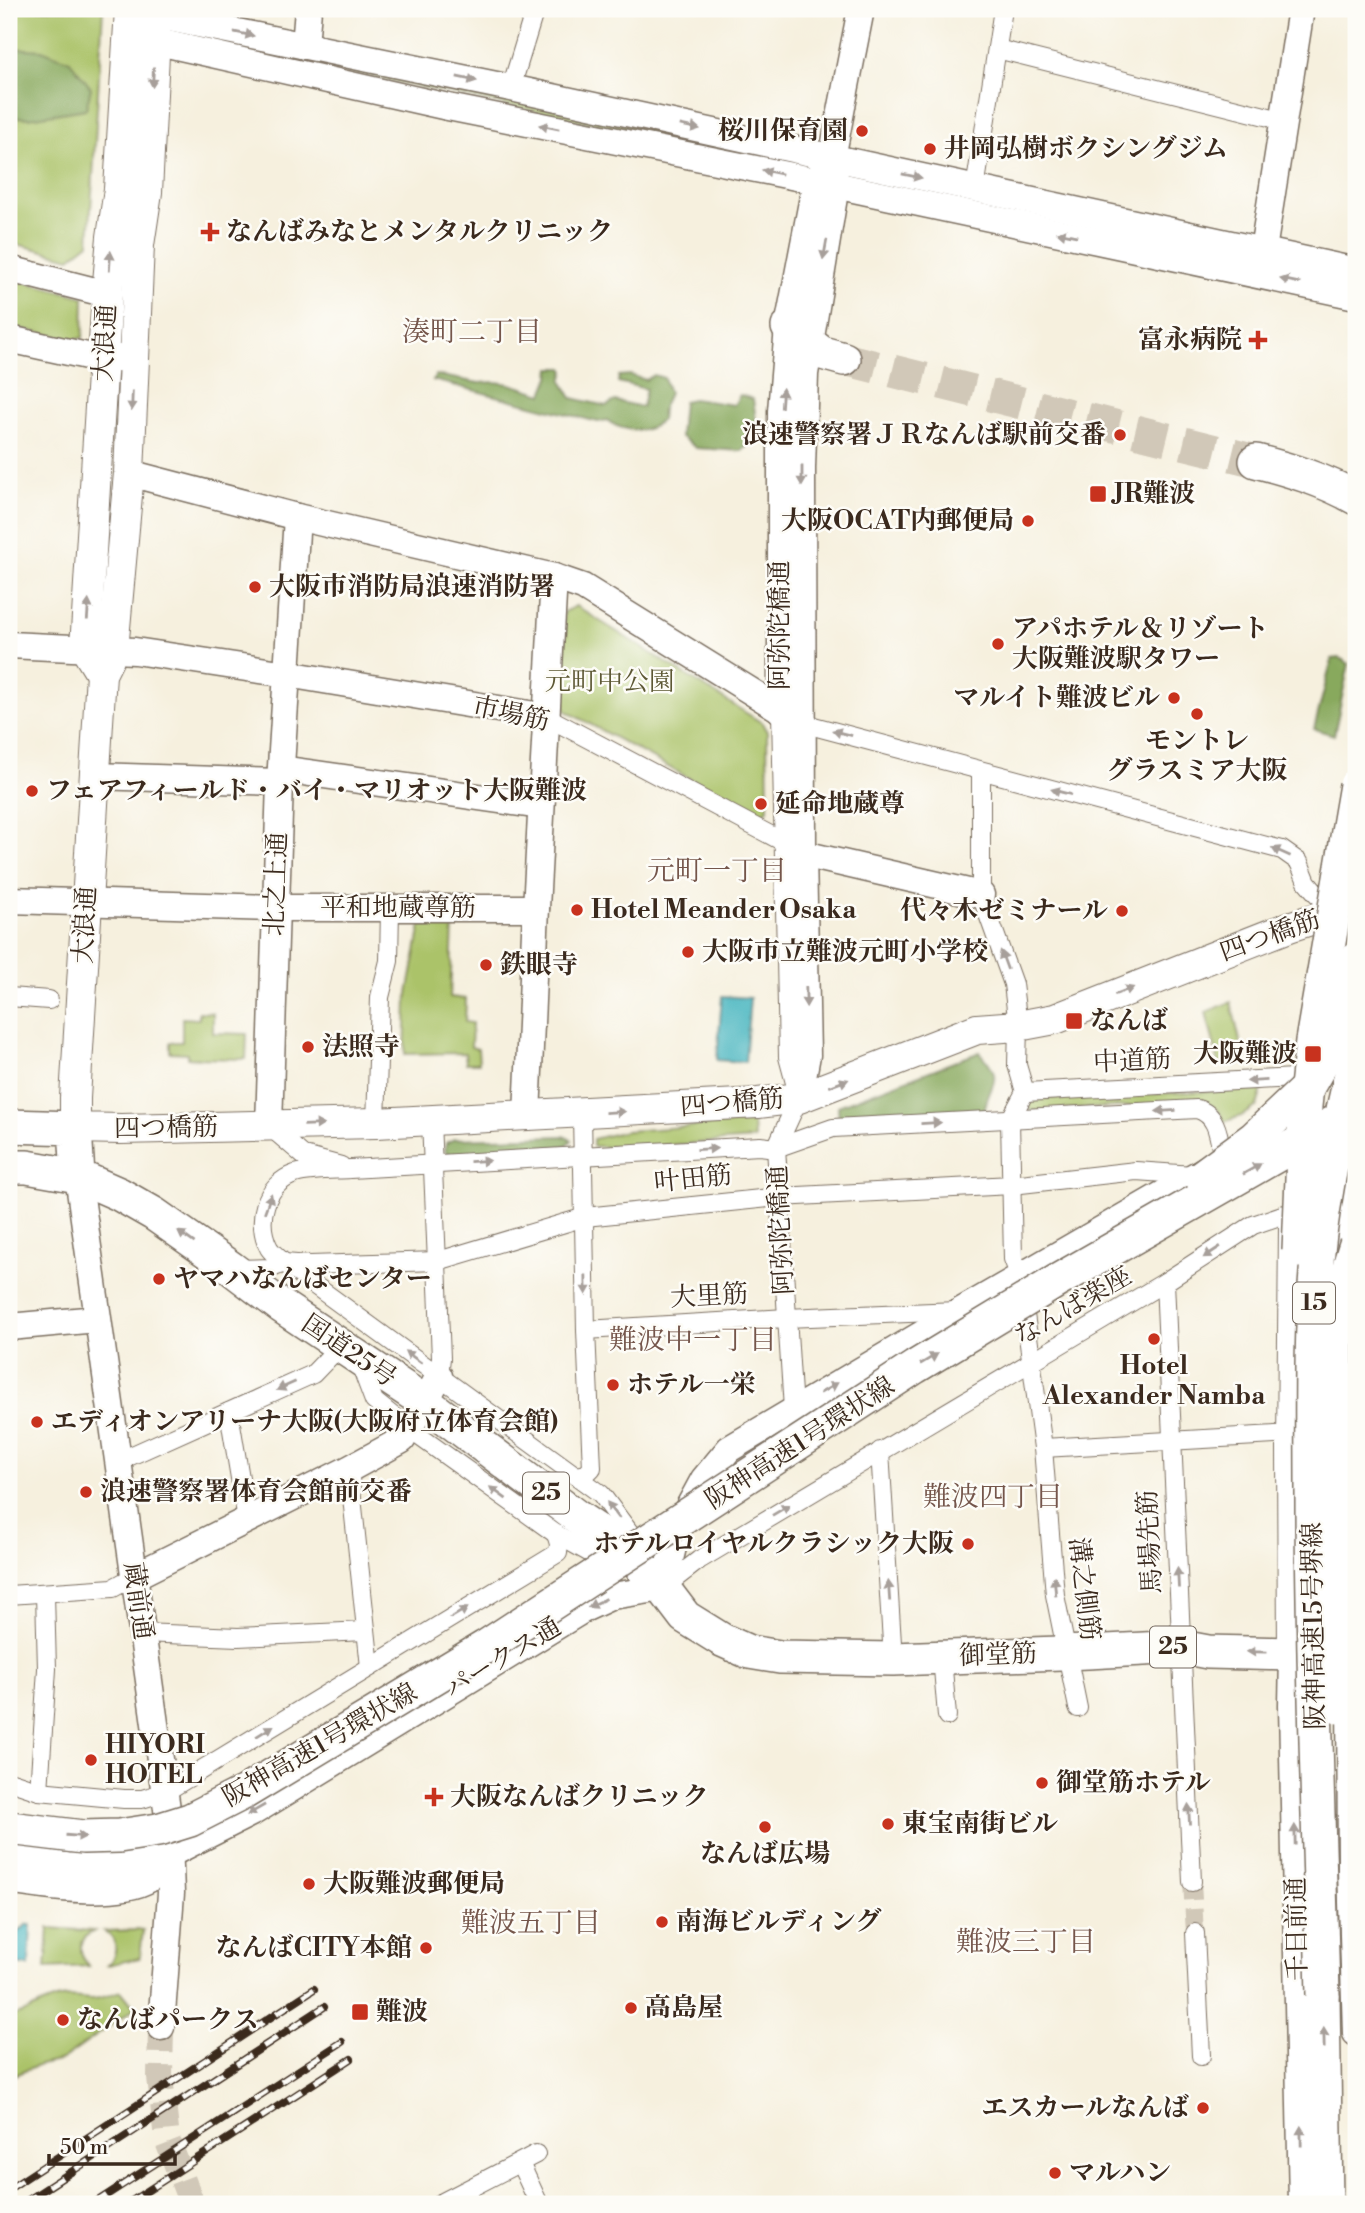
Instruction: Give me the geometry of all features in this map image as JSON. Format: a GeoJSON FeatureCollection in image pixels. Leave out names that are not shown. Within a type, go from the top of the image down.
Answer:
{"type":"FeatureCollection","features":[{"type":"Feature","properties":{"kind":"highway"},"geometry":{"type":"LineString","coordinates":[[799,335],[822,354],[844,359]]}},
{"type":"Feature","properties":{"kind":"highway"},"geometry":{"type":"LineString","coordinates":[[1255,461],[1306,474],[1356,498]]}},
{"type":"Feature","properties":{"kind":"highway"},"geometry":{"type":"LineString","coordinates":[[1312,1556],[1299,1337],[1299,1234],[1305,1106],[1312,1041],[1356,785]]}},
{"type":"Feature","properties":{"kind":"highway"},"geometry":{"type":"LineString","coordinates":[[1346,1042],[1341,1009],[1354,906]]}},
{"type":"Feature","properties":{"kind":"highway"},"geometry":{"type":"LineString","coordinates":[[1346,1042],[1356,959]]}},
{"type":"Feature","properties":{"kind":"highway"},"geometry":{"type":"LineString","coordinates":[[1057,1281],[1254,1138],[1307,1088],[1326,1055],[1346,1042]]}},
{"type":"Feature","properties":{"kind":"highway","name":"阪神高速15号堺線"},"geometry":{"type":"LineString","coordinates":[[1326,2204],[1312,1556],[1312,1373],[1317,1260],[1346,1042]]}},
{"type":"Feature","properties":{"kind":"highway","name":"阪神高速1号環状線"},"geometry":{"type":"LineString","coordinates":[[9,1828],[83,1837],[119,1836],[190,1820],[245,1792],[485,1647],[915,1367],[1057,1281],[1356,1110]]}},
{"type":"Feature","properties":{"kind":"highway"},"geometry":{"type":"LineString","coordinates":[[9,1126],[75,1128]]}},
{"type":"Feature","properties":{"kind":"highway","name":"大浪通"},"geometry":{"type":"LineString","coordinates":[[75,1128],[78,1175]]}},
{"type":"Feature","properties":{"kind":"highway","name":"国道25号"},"geometry":{"type":"LineString","coordinates":[[9,1167],[78,1175],[154,1214],[281,1306],[424,1403],[620,1546],[663,1588]]}},
{"type":"Feature","properties":{"kind":"highway"},"geometry":{"type":"LineString","coordinates":[[1323,1996],[1338,1772],[1336,1342],[1339,1310],[1356,1244]]}},
{"type":"Feature","properties":{"kind":"highway","name":"御堂筋"},"geometry":{"type":"LineString","coordinates":[[663,1588],[685,1616],[722,1640],[749,1651],[780,1657],[893,1659],[1181,1647],[1208,1652],[1353,1652]]}},
{"type":"Feature","properties":{"kind":"main road","name":"大浪通"},"geometry":{"type":"LineString","coordinates":[[100,657],[129,472],[119,358],[107,294],[112,237],[142,20]]}},
{"type":"Feature","properties":{"kind":"main road","name":"大浪通"},"geometry":{"type":"LineString","coordinates":[[75,1128],[119,358],[147,192],[142,20]]}},
{"type":"Feature","properties":{"kind":"main road"},"geometry":{"type":"LineString","coordinates":[[1293,1654],[1294,1211],[1322,1091],[1354,906],[1356,861]]}},
{"type":"Feature","properties":{"kind":"main road","name":"四つ橋筋"},"geometry":{"type":"LineString","coordinates":[[75,1128],[431,1121],[758,1103],[799,1098],[977,1029],[1018,1026],[1055,1018],[1289,927],[1354,906]]}},
{"type":"Feature","properties":{"kind":"main road"},"geometry":{"type":"LineString","coordinates":[[1353,1652],[1351,1430],[1344,1331],[1356,1187]]}},
{"type":"Feature","properties":{"kind":"street"},"geometry":{"type":"LineString","coordinates":[[305,46],[308,9]]}},
{"type":"Feature","properties":{"kind":"street"},"geometry":{"type":"LineString","coordinates":[[511,88],[535,9]]}},
{"type":"Feature","properties":{"kind":"street","name":"阿弥陀橋通"},"geometry":{"type":"LineString","coordinates":[[793,1409],[776,1148],[799,1098],[807,1055],[794,848],[792,717],[806,374],[799,335],[861,9]]}},
{"type":"Feature","properties":{"kind":"street"},"geometry":{"type":"LineString","coordinates":[[975,189],[1003,9]]}},
{"type":"Feature","properties":{"kind":"street"},"geometry":{"type":"LineString","coordinates":[[1263,250],[1301,9]]}},
{"type":"Feature","properties":{"kind":"street"},"geometry":{"type":"LineString","coordinates":[[142,20],[305,46],[511,88],[1356,271]]}},
{"type":"Feature","properties":{"kind":"street"},"geometry":{"type":"LineString","coordinates":[[142,20],[448,107],[826,183],[1356,296]]}},
{"type":"Feature","properties":{"kind":"street"},"geometry":{"type":"LineString","coordinates":[[997,49],[1284,121]]}},
{"type":"Feature","properties":{"kind":"street"},"geometry":{"type":"LineString","coordinates":[[9,269],[107,294]]}},
{"type":"Feature","properties":{"kind":"street"},"geometry":{"type":"LineString","coordinates":[[9,339],[87,356],[119,358]]}},
{"type":"Feature","properties":{"kind":"street"},"geometry":{"type":"LineString","coordinates":[[129,472],[297,517],[554,577],[583,587],[792,717],[981,771],[1282,850],[1299,862],[1307,882],[1318,895],[1354,906]]}},
{"type":"Feature","properties":{"kind":"street","name":"北之上通"},"geometry":{"type":"LineString","coordinates":[[269,1126],[280,775],[297,517]]}},
{"type":"Feature","properties":{"kind":"street"},"geometry":{"type":"LineString","coordinates":[[527,1116],[554,577]]}},
{"type":"Feature","properties":{"kind":"street","name":"市場筋"},"geometry":{"type":"LineString","coordinates":[[9,645],[100,657],[287,674],[547,717],[794,848],[981,895]]}},
{"type":"Feature","properties":{"kind":"street"},"geometry":{"type":"LineString","coordinates":[[981,771],[981,895],[1013,984],[1018,1026],[1017,1065],[1026,1093],[1010,1120]]}},
{"type":"Feature","properties":{"kind":"street"},"geometry":{"type":"LineString","coordinates":[[94,776],[280,775],[541,806]]}},
{"type":"Feature","properties":{"kind":"street","name":"平和地蔵尊筋"},"geometry":{"type":"LineString","coordinates":[[9,900],[275,908],[536,908]]}},
{"type":"Feature","properties":{"kind":"street"},"geometry":{"type":"LineString","coordinates":[[376,1123],[380,997],[389,961],[390,908]]}},
{"type":"Feature","properties":{"kind":"street"},"geometry":{"type":"LineString","coordinates":[[9,997],[49,1000]]}},
{"type":"Feature","properties":{"kind":"street"},"geometry":{"type":"LineString","coordinates":[[663,1588],[678,1527],[704,1479],[729,1449],[793,1409],[1197,1175],[1263,1134],[1322,1091],[1356,1098]]}},
{"type":"Feature","properties":{"kind":"street","name":"中道筋"},"geometry":{"type":"LineString","coordinates":[[1026,1093],[1322,1091]]}},
{"type":"Feature","properties":{"kind":"street","name":"中道筋"},"geometry":{"type":"LineString","coordinates":[[776,1148],[833,1128],[1197,1109],[1214,1119],[1223,1159]]}},
{"type":"Feature","properties":{"kind":"street"},"geometry":{"type":"LineString","coordinates":[[577,1476],[586,1474],[592,1468],[586,1330],[582,1114]]}},
{"type":"Feature","properties":{"kind":"street","name":"溝之側筋"},"geometry":{"type":"LineString","coordinates":[[1010,1120],[1013,1259],[1020,1277],[1032,1360],[1043,1448],[1055,1595],[1077,1708]]}},
{"type":"Feature","properties":{"kind":"street"},"geometry":{"type":"LineString","coordinates":[[9,1595],[113,1588],[401,1440],[424,1403],[441,1358],[431,1121]]}},
{"type":"Feature","properties":{"kind":"street"},"geometry":{"type":"LineString","coordinates":[[269,1126],[304,1156],[350,1169]]}},
{"type":"Feature","properties":{"kind":"street"},"geometry":{"type":"LineString","coordinates":[[663,1588],[599,1560],[555,1534],[270,1249],[264,1231],[266,1203],[282,1180],[296,1174],[582,1155],[760,1146],[776,1148]]}},
{"type":"Feature","properties":{"kind":"street","name":"叶田筋"},"geometry":{"type":"LineString","coordinates":[[231,1268],[272,1269],[284,1263],[310,1265],[438,1261],[585,1217],[779,1197],[1012,1185],[1136,1171],[1197,1175]]}},
{"type":"Feature","properties":{"kind":"street","name":"蔵前通"},"geometry":{"type":"LineString","coordinates":[[78,1175],[165,1792],[171,1893],[161,2027]]}},
{"type":"Feature","properties":{"kind":"street","name":"なんば楽座"},"geometry":{"type":"LineString","coordinates":[[663,1588],[699,1560],[1165,1282],[1253,1225],[1294,1211]]}},
{"type":"Feature","properties":{"kind":"street","name":"馬場先筋"},"geometry":{"type":"LineString","coordinates":[[1165,1282],[1192,1882]]}},
{"type":"Feature","properties":{"kind":"street","name":"大里筋"},"geometry":{"type":"LineString","coordinates":[[586,1330],[961,1311]]}},
{"type":"Feature","properties":{"kind":"street"},"geometry":{"type":"LineString","coordinates":[[9,1327],[97,1319]]}},
{"type":"Feature","properties":{"kind":"street"},"geometry":{"type":"LineString","coordinates":[[117,1462],[313,1374],[349,1352]]}},
{"type":"Feature","properties":{"kind":"street"},"geometry":{"type":"LineString","coordinates":[[424,1403],[577,1476],[601,1494],[633,1537],[663,1588]]}},
{"type":"Feature","properties":{"kind":"street"},"geometry":{"type":"LineString","coordinates":[[229,1412],[247,1520]]}},
{"type":"Feature","properties":{"kind":"street"},"geometry":{"type":"LineString","coordinates":[[1043,1448],[1292,1434]]}},
{"type":"Feature","properties":{"kind":"street"},"geometry":{"type":"LineString","coordinates":[[880,1451],[893,1659]]}},
{"type":"Feature","properties":{"kind":"street"},"geometry":{"type":"LineString","coordinates":[[349,1469],[370,1667]]}},
{"type":"Feature","properties":{"kind":"street"},"geometry":{"type":"LineString","coordinates":[[9,1782],[39,1791],[124,1800],[142,1799],[165,1792],[558,1553],[559,1544],[555,1534]]}},
{"type":"Feature","properties":{"kind":"street","name":"パークス通"},"geometry":{"type":"LineString","coordinates":[[9,1858],[67,1866],[115,1867],[170,1854],[255,1811],[586,1608],[612,1596],[663,1588]]}},
{"type":"Feature","properties":{"kind":"street"},"geometry":{"type":"LineString","coordinates":[[39,1791],[47,1669],[45,1594]]}},
{"type":"Feature","properties":{"kind":"street"},"geometry":{"type":"LineString","coordinates":[[142,1633],[238,1637],[365,1631]]}},
{"type":"Feature","properties":{"kind":"street"},"geometry":{"type":"LineString","coordinates":[[1353,1652],[1352,1869],[1356,2033]]}},
{"type":"Feature","properties":{"kind":"street","name":"千日前通"},"geometry":{"type":"LineString","coordinates":[[1293,1654],[1302,2204]]}},
{"type":"Feature","properties":{"kind":"street"},"geometry":{"type":"LineString","coordinates":[[942,1657],[947,1716]]}},
{"type":"Feature","properties":{"kind":"street","name":"パークス通"},"geometry":{"type":"LineString","coordinates":[[9,1881],[70,1889],[101,1890],[130,1886],[150,1879],[170,1854]]}},
{"type":"Feature","properties":{"kind":"street"},"geometry":{"type":"LineString","coordinates":[[1195,1933],[1201,2056]]}},
{"type":"Feature","properties":{"kind":"street"},"geometry":{"type":"LineString","coordinates":[[439,2204],[536,2154]]}},
{"type":"Feature","properties":{"kind":"street"},"geometry":{"type":"LineString","coordinates":[[520,2163],[540,2204]]}},
{"type":"Feature","properties":{"kind":"green space"},"geometry":{"type":"Polygon","coordinates":[[[9,9],[103,9],[89,243],[70,258],[9,242],[9,9]]]}},
{"type":"Feature","properties":{"kind":"green space"},"geometry":{"type":"Polygon","coordinates":[[[185,30],[652,130],[671,140],[183,37],[185,30]]]}},
{"type":"Feature","properties":{"kind":"green space"},"geometry":{"type":"Polygon","coordinates":[[[10,48],[42,50],[70,61],[91,88],[86,109],[29,118],[15,117],[9,107],[10,48]]]}},
{"type":"Feature","properties":{"kind":"green space"},"geometry":{"type":"Polygon","coordinates":[[[9,278],[84,297],[83,338],[72,340],[9,326],[9,278]]]}},
{"type":"Feature","properties":{"kind":"green space"},"geometry":{"type":"Polygon","coordinates":[[[551,368],[563,368],[565,371],[562,381],[572,398],[606,406],[615,401],[642,407],[646,389],[618,382],[619,376],[630,375],[646,380],[654,375],[664,378],[669,393],[662,409],[661,420],[647,429],[628,429],[607,420],[598,422],[433,380],[436,375],[479,383],[495,382],[543,394],[551,368]]]}},
{"type":"Feature","properties":{"kind":"green space"},"geometry":{"type":"Polygon","coordinates":[[[740,395],[753,399],[756,421],[755,433],[742,451],[696,448],[680,436],[683,401],[693,399],[734,405],[740,395]]]}},
{"type":"Feature","properties":{"kind":"green space","name":"元町中公園"},"geometry":{"type":"Polygon","coordinates":[[[576,606],[762,723],[767,732],[768,810],[758,816],[566,711],[561,699],[564,612],[576,606]]]}},
{"type":"Feature","properties":{"kind":"green space"},"geometry":{"type":"Polygon","coordinates":[[[1340,658],[1349,664],[1334,735],[1314,729],[1332,659],[1340,658]]]}},
{"type":"Feature","properties":{"kind":"green space"},"geometry":{"type":"Polygon","coordinates":[[[421,925],[453,925],[450,997],[466,999],[465,1022],[472,1023],[471,1047],[478,1049],[479,1063],[466,1063],[465,1053],[405,1054],[407,999],[421,925]]]}},
{"type":"Feature","properties":{"kind":"green space"},"geometry":{"type":"Polygon","coordinates":[[[1231,1002],[1245,1063],[1219,1064],[1206,1012],[1231,1002]]]}},
{"type":"Feature","properties":{"kind":"green space"},"geometry":{"type":"Polygon","coordinates":[[[199,1012],[213,1013],[213,1033],[247,1034],[246,1059],[188,1058],[188,1053],[170,1052],[170,1042],[182,1042],[182,1018],[199,1019],[199,1012]]]}},
{"type":"Feature","properties":{"kind":"green space"},"geometry":{"type":"Polygon","coordinates":[[[980,1052],[993,1070],[994,1077],[984,1114],[839,1120],[838,1106],[980,1052]]]}},
{"type":"Feature","properties":{"kind":"green space"},"geometry":{"type":"Polygon","coordinates":[[[1262,1089],[1257,1106],[1224,1122],[1216,1108],[1201,1103],[1031,1111],[1028,1108],[1030,1099],[1262,1089]]]}},
{"type":"Feature","properties":{"kind":"green space"},"geometry":{"type":"Polygon","coordinates":[[[753,1122],[754,1139],[627,1148],[593,1146],[593,1139],[626,1131],[753,1122]]]}},
{"type":"Feature","properties":{"kind":"green space"},"geometry":{"type":"Polygon","coordinates":[[[563,1136],[572,1140],[567,1145],[533,1153],[448,1155],[445,1150],[446,1143],[454,1139],[563,1136]]]}},
{"type":"Feature","properties":{"kind":"green space"},"geometry":{"type":"Polygon","coordinates":[[[49,1928],[94,1931],[85,1938],[81,1947],[82,1956],[89,1966],[46,1968],[49,1928]]]}},
{"type":"Feature","properties":{"kind":"green space"},"geometry":{"type":"Polygon","coordinates":[[[143,1930],[140,1958],[108,1965],[114,1955],[115,1946],[112,1938],[104,1931],[143,1930]]]}},
{"type":"Feature","properties":{"kind":"green space"},"geometry":{"type":"Polygon","coordinates":[[[121,1991],[135,2008],[62,2060],[9,2077],[9,2016],[61,1998],[93,1999],[121,1991]]]}},
{"type":"Feature","properties":{"kind":"water"},"geometry":{"type":"Polygon","coordinates":[[[722,996],[750,998],[745,1062],[717,1060],[722,996]]]}},
{"type":"Feature","properties":{"kind":"water"},"geometry":{"type":"Polygon","coordinates":[[[27,1924],[31,1925],[29,1966],[9,1963],[9,1941],[27,1924]]]}},
{"type":"Feature","properties":{"kind":"tunnel"},"geometry":{"type":"LineString","coordinates":[[844,359],[1256,461]]}},
{"type":"Feature","properties":{"kind":"tunnel"},"geometry":{"type":"LineString","coordinates":[[1192,1882],[1195,1933]]}},
{"type":"Feature","properties":{"kind":"tunnel"},"geometry":{"type":"LineString","coordinates":[[161,2027],[160,2077],[167,2139],[192,2204]]}},
{"type":"Feature","properties":{"kind":"railway"},"geometry":{"type":"LineString","coordinates":[[9,2189],[314,1989]]}},
{"type":"Feature","properties":{"kind":"railway"},"geometry":{"type":"LineString","coordinates":[[22,2204],[324,2007]]}},
{"type":"Feature","properties":{"kind":"railway"},"geometry":{"type":"LineString","coordinates":[[93,2204],[342,2042]]}},
{"type":"Feature","properties":{"kind":"railway"},"geometry":{"type":"LineString","coordinates":[[127,2204],[351,2059]]}},
{"type":"Feature","properties":{"kind":"place","name":"桜川保育園"},"geometry":{"type":"Point","coordinates":[862,131]}},
{"type":"Feature","properties":{"kind":"place","name":"井岡弘樹ボクシングジム"},"geometry":{"type":"Point","coordinates":[930,149]}},
{"type":"Feature","properties":{"kind":"place","name":"なんばみなとメンタルクリニック"},"geometry":{"type":"Point","coordinates":[210,232]}},
{"type":"Feature","properties":{"kind":"place","name":"富永病院"},"geometry":{"type":"Point","coordinates":[1258,340]}},
{"type":"Feature","properties":{"kind":"place","name":"浪速警察署ＪＲなんば駅前交番"},"geometry":{"type":"Point","coordinates":[1120,435]}},
{"type":"Feature","properties":{"kind":"place","name":"JR難波"},"geometry":{"type":"Point","coordinates":[1098,494]}},
{"type":"Feature","properties":{"kind":"place","name":"大阪OCAT内郵便局"},"geometry":{"type":"Point","coordinates":[1028,521]}},
{"type":"Feature","properties":{"kind":"place","name":"大阪市消防局浪速消防署"},"geometry":{"type":"Point","coordinates":[255,587]}},
{"type":"Feature","properties":{"kind":"place","name":"アパホテル＆リゾート 大阪難波駅タワー"},"geometry":{"type":"Point","coordinates":[998,644]}},
{"type":"Feature","properties":{"kind":"place","name":"マルイト難波ビル"},"geometry":{"type":"Point","coordinates":[1174,698]}},
{"type":"Feature","properties":{"kind":"place","name":"モントレ グラスミア大阪"},"geometry":{"type":"Point","coordinates":[1197,714]}},
{"type":"Feature","properties":{"kind":"place","name":"フェアフィールド・バイ・マリオット大阪難波"},"geometry":{"type":"Point","coordinates":[32,791]}},
{"type":"Feature","properties":{"kind":"place","name":"延命地蔵尊"},"geometry":{"type":"Point","coordinates":[761,804]}},
{"type":"Feature","properties":{"kind":"place","name":"Hotel Meander Osaka"},"geometry":{"type":"Point","coordinates":[577,910]}},
{"type":"Feature","properties":{"kind":"place","name":"代々木ゼミナール"},"geometry":{"type":"Point","coordinates":[1122,911]}},
{"type":"Feature","properties":{"kind":"place","name":"大阪市立難波元町小学校"},"geometry":{"type":"Point","coordinates":[688,952]}},
{"type":"Feature","properties":{"kind":"place","name":"鉄眼寺"},"geometry":{"type":"Point","coordinates":[486,965]}},
{"type":"Feature","properties":{"kind":"place","name":"なんば"},"geometry":{"type":"Point","coordinates":[1074,1021]}},
{"type":"Feature","properties":{"kind":"place","name":"法照寺"},"geometry":{"type":"Point","coordinates":[308,1047]}},
{"type":"Feature","properties":{"kind":"place","name":"大阪難波"},"geometry":{"type":"Point","coordinates":[1313,1054]}},
{"type":"Feature","properties":{"kind":"place","name":"ヤマハなんばセンター"},"geometry":{"type":"Point","coordinates":[159,1279]}},
{"type":"Feature","properties":{"kind":"place","name":"Hotel Alexander Namba"},"geometry":{"type":"Point","coordinates":[1154,1339]}},
{"type":"Feature","properties":{"kind":"place","name":"ホテル一栄"},"geometry":{"type":"Point","coordinates":[613,1385]}},
{"type":"Feature","properties":{"kind":"place","name":"エディオンアリーナ大阪(大阪府立体育会館)"},"geometry":{"type":"Point","coordinates":[37,1422]}},
{"type":"Feature","properties":{"kind":"place","name":"浪速警察署体育会館前交番"},"geometry":{"type":"Point","coordinates":[86,1492]}},
{"type":"Feature","properties":{"kind":"place","name":"ホテルロイヤルクラシック大阪"},"geometry":{"type":"Point","coordinates":[968,1544]}},
{"type":"Feature","properties":{"kind":"place","name":"HIYORI HOTEL"},"geometry":{"type":"Point","coordinates":[91,1760]}},
{"type":"Feature","properties":{"kind":"place","name":"御堂筋ホテル"},"geometry":{"type":"Point","coordinates":[1042,1783]}},
{"type":"Feature","properties":{"kind":"place","name":"大阪なんばクリニック"},"geometry":{"type":"Point","coordinates":[434,1797]}},
{"type":"Feature","properties":{"kind":"place","name":"東宝南街ビル"},"geometry":{"type":"Point","coordinates":[888,1824]}},
{"type":"Feature","properties":{"kind":"place","name":"なんば広場"},"geometry":{"type":"Point","coordinates":[765,1827]}},
{"type":"Feature","properties":{"kind":"place","name":"大阪難波郵便局"},"geometry":{"type":"Point","coordinates":[309,1884]}},
{"type":"Feature","properties":{"kind":"place","name":"南海ビルディング"},"geometry":{"type":"Point","coordinates":[662,1922]}},
{"type":"Feature","properties":{"kind":"place","name":"なんばCITY本館"},"geometry":{"type":"Point","coordinates":[426,1948]}},
{"type":"Feature","properties":{"kind":"place","name":"高島屋"},"geometry":{"type":"Point","coordinates":[631,2008]}},
{"type":"Feature","properties":{"kind":"place","name":"難波"},"geometry":{"type":"Point","coordinates":[360,2012]}},
{"type":"Feature","properties":{"kind":"place","name":"なんばパークス"},"geometry":{"type":"Point","coordinates":[63,2020]}},
{"type":"Feature","properties":{"kind":"place","name":"エスカールなんば"},"geometry":{"type":"Point","coordinates":[1203,2108]}},
{"type":"Feature","properties":{"kind":"place","name":"マルハン"},"geometry":{"type":"Point","coordinates":[1055,2173]}},
{"type":"Feature","properties":{"kind":"district","name":"湊町二丁目"},"geometry":{"type":"Point","coordinates":[472,332]}},
{"type":"Feature","properties":{"kind":"district","name":"元町一丁目"},"geometry":{"type":"Point","coordinates":[717,871]}},
{"type":"Feature","properties":{"kind":"district","name":"難波中一丁目"},"geometry":{"type":"Point","coordinates":[693,1340]}},
{"type":"Feature","properties":{"kind":"district","name":"難波四丁目"},"geometry":{"type":"Point","coordinates":[993,1497]}},
{"type":"Feature","properties":{"kind":"district","name":"難波五丁目"},"geometry":{"type":"Point","coordinates":[531,1923]}},
{"type":"Feature","properties":{"kind":"district","name":"難波三丁目"},"geometry":{"type":"Point","coordinates":[1026,1942]}}]}
